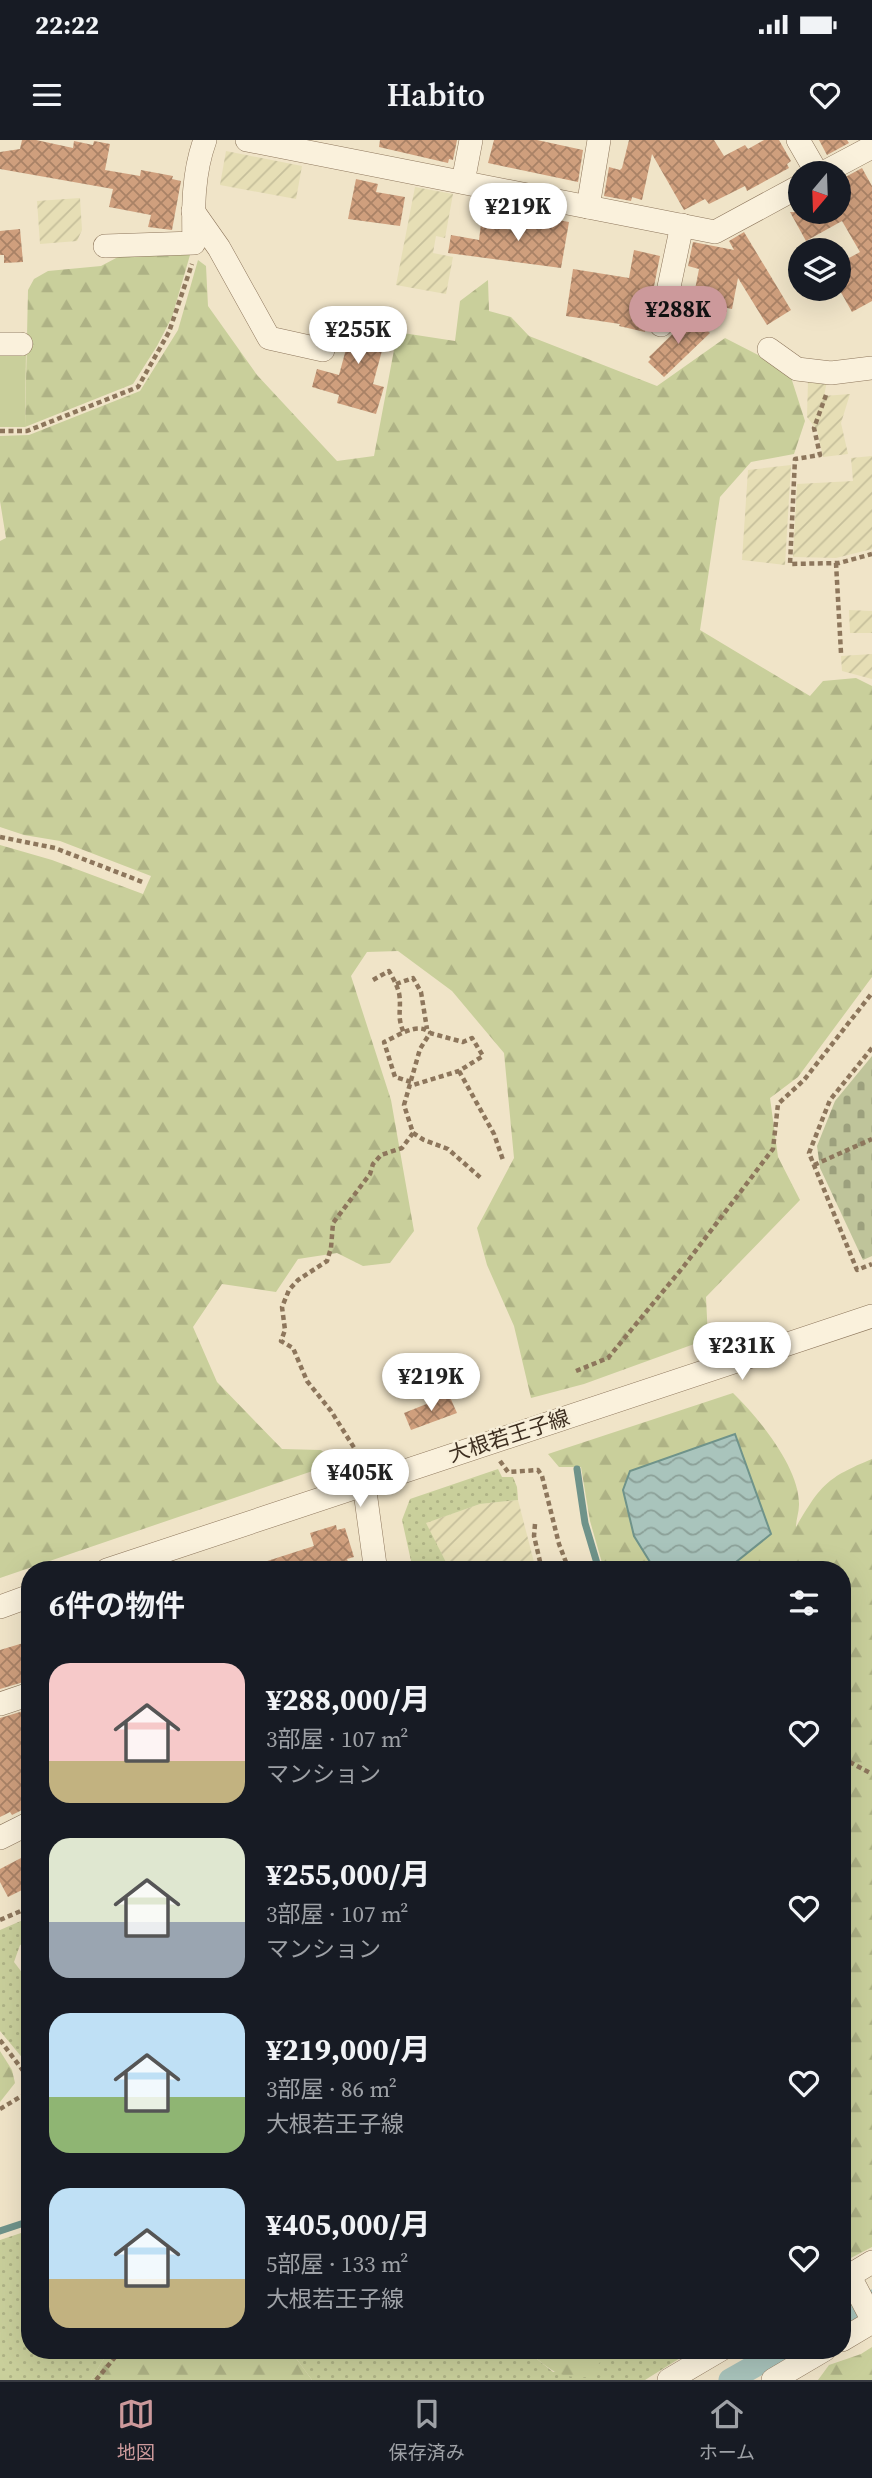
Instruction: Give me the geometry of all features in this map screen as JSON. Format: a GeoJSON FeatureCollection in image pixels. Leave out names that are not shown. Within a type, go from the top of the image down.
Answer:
{"type":"FeatureCollection","features":[{"type":"Feature","properties":{"kind":"street"},"geometry":{"type":"LineString","coordinates":[[105,246],[194,243],[193,211],[197,164],[205,140]]}},
{"type":"Feature","properties":{"kind":"street"},"geometry":{"type":"LineString","coordinates":[[247,140],[715,232],[788,192]]}},
{"type":"Feature","properties":{"kind":"street"},"geometry":{"type":"LineString","coordinates":[[463,182],[471,140]]}},
{"type":"Feature","properties":{"kind":"street"},"geometry":{"type":"LineString","coordinates":[[588,207],[599,140]]}},
{"type":"Feature","properties":{"kind":"street"},"geometry":{"type":"LineString","coordinates":[[798,140],[810,161]]}},
{"type":"Feature","properties":{"kind":"street"},"geometry":{"type":"LineString","coordinates":[[851,161],[870,153]]}},
{"type":"Feature","properties":{"kind":"street"},"geometry":{"type":"LineString","coordinates":[[193,211],[219,248],[269,338],[323,350]]}},
{"type":"Feature","properties":{"kind":"street"},"geometry":{"type":"LineString","coordinates":[[661,325],[682,225]]}},
{"type":"Feature","properties":{"kind":"street"},"geometry":{"type":"LineString","coordinates":[[769,349],[797,369],[831,373],[872,368]]}},
{"type":"Feature","properties":{"kind":"street","name":"大根若王子線"},"geometry":{"type":"LineString","coordinates":[[131,1561],[362,1474],[872,1316]]}},
{"type":"Feature","properties":{"kind":"street"},"geometry":{"type":"LineString","coordinates":[[362,1474],[374,1561]]}},
{"type":"Feature","properties":{"kind":"street"},"geometry":{"type":"LineString","coordinates":[[0,1607],[21,1599]]}},
{"type":"Feature","properties":{"kind":"street"},"geometry":{"type":"LineString","coordinates":[[0,1704],[21,1697]]}},
{"type":"Feature","properties":{"kind":"street"},"geometry":{"type":"LineString","coordinates":[[0,1838],[21,1828]]}},
{"type":"Feature","properties":{"kind":"street"},"geometry":{"type":"LineString","coordinates":[[851,2277],[872,2262]]}},
{"type":"Feature","properties":{"kind":"street"},"geometry":{"type":"LineString","coordinates":[[851,2284],[871,2317],[851,2333]]}},
{"type":"Feature","properties":{"kind":"street"},"geometry":{"type":"LineString","coordinates":[[669,2380],[705,2359]]}},
{"type":"Feature","properties":{"kind":"street"},"geometry":{"type":"LineString","coordinates":[[773,2380],[809,2359]]}},
{"type":"Feature","properties":{"kind":"path"},"geometry":{"type":"LineString","coordinates":[[0,431],[27,430],[138,387],[169,332],[194,256],[194,243]]}},
{"type":"Feature","properties":{"kind":"path"},"geometry":{"type":"LineString","coordinates":[[831,373],[823,406],[814,428],[820,455],[795,459],[790,564],[836,563],[872,554]]}},
{"type":"Feature","properties":{"kind":"path"},"geometry":{"type":"LineString","coordinates":[[836,563],[841,653]]}},
{"type":"Feature","properties":{"kind":"path"},"geometry":{"type":"LineString","coordinates":[[0,837],[55,848],[145,883]]}},
{"type":"Feature","properties":{"kind":"path"},"geometry":{"type":"LineString","coordinates":[[373,980],[389,971],[400,996],[398,1020],[404,1033]]}},
{"type":"Feature","properties":{"kind":"path"},"geometry":{"type":"LineString","coordinates":[[396,984],[413,978],[421,992],[429,1031],[420,1049],[404,1105],[412,1133],[448,1149],[482,1179]]}},
{"type":"Feature","properties":{"kind":"path"},"geometry":{"type":"LineString","coordinates":[[576,1371],[608,1359],[684,1266],[773,1149],[778,1104],[804,1080],[872,993]]}},
{"type":"Feature","properties":{"kind":"path"},"geometry":{"type":"LineString","coordinates":[[419,1027],[463,1042],[472,1038],[483,1056],[459,1071],[410,1084],[395,1077],[384,1042],[404,1033],[419,1027]]}},
{"type":"Feature","properties":{"kind":"path"},"geometry":{"type":"LineString","coordinates":[[872,1048],[830,1100],[809,1153],[857,1270],[872,1264]]}},
{"type":"Feature","properties":{"kind":"path"},"geometry":{"type":"LineString","coordinates":[[459,1071],[494,1135],[503,1160]]}},
{"type":"Feature","properties":{"kind":"path"},"geometry":{"type":"LineString","coordinates":[[362,1474],[358,1454],[331,1411],[307,1381],[293,1348],[281,1341],[285,1330],[282,1307],[289,1290],[327,1261],[334,1223],[370,1174],[373,1164],[381,1155],[402,1148],[412,1133]]}},
{"type":"Feature","properties":{"kind":"path"},"geometry":{"type":"LineString","coordinates":[[814,1165],[872,1139]]}},
{"type":"Feature","properties":{"kind":"path"},"geometry":{"type":"LineString","coordinates":[[500,1461],[508,1472],[537,1470],[542,1476],[566,1561]]}},
{"type":"Feature","properties":{"kind":"path"},"geometry":{"type":"LineString","coordinates":[[535,1524],[534,1536],[540,1561]]}},
{"type":"Feature","properties":{"kind":"path"},"geometry":{"type":"LineString","coordinates":[[851,1763],[872,1774]]}},
{"type":"Feature","properties":{"kind":"path"},"geometry":{"type":"LineString","coordinates":[[0,1920],[21,1911]]}},
{"type":"Feature","properties":{"kind":"path"},"geometry":{"type":"LineString","coordinates":[[0,2040],[21,2068]]}},
{"type":"Feature","properties":{"kind":"path"},"geometry":{"type":"LineString","coordinates":[[0,2109],[21,2096]]}},
{"type":"Feature","properties":{"kind":"path"},"geometry":{"type":"LineString","coordinates":[[96,2380],[114,2359]]}},
{"type":"Feature","properties":{"kind":"shaded area"},"geometry":{"type":"Polygon","coordinates":[[[226,151],[302,166],[296,199],[220,185],[226,151]]]}},
{"type":"Feature","properties":{"kind":"shaded area"},"geometry":{"type":"Polygon","coordinates":[[[415,187],[453,194],[445,238],[436,236],[433,253],[453,257],[446,294],[396,285],[415,187]]]}},
{"type":"Feature","properties":{"kind":"shaded area"},"geometry":{"type":"Polygon","coordinates":[[[80,198],[82,230],[77,241],[40,244],[37,201],[80,198]]]}},
{"type":"Feature","properties":{"kind":"shaded area"},"geometry":{"type":"Polygon","coordinates":[[[808,380],[827,381],[824,396],[850,394],[841,423],[848,454],[823,457],[817,430],[807,417],[808,380]]]}},
{"type":"Feature","properties":{"kind":"shaded area"},"geometry":{"type":"Polygon","coordinates":[[[872,456],[872,549],[836,558],[793,557],[797,484],[853,481],[851,458],[872,456]]]}},
{"type":"Feature","properties":{"kind":"shaded area"},"geometry":{"type":"Polygon","coordinates":[[[791,465],[785,565],[742,560],[748,470],[791,465]]]}},
{"type":"Feature","properties":{"kind":"shaded area"},"geometry":{"type":"Polygon","coordinates":[[[849,610],[872,611],[872,633],[850,633],[849,610]]]}},
{"type":"Feature","properties":{"kind":"shaded area"},"geometry":{"type":"Polygon","coordinates":[[[872,654],[872,679],[842,671],[841,656],[872,654]]]}},
{"type":"Feature","properties":{"kind":"shaded area"},"geometry":{"type":"Polygon","coordinates":[[[518,1500],[534,1561],[445,1561],[425,1523],[480,1504],[518,1500]]]}},
{"type":"Feature","properties":{"kind":"green space"},"geometry":{"type":"Polygon","coordinates":[[[185,250],[190,255],[172,317],[133,384],[25,427],[28,290],[34,279],[48,271],[101,266],[118,257],[185,250]]]}},
{"type":"Feature","properties":{"kind":"green space"},"geometry":{"type":"Polygon","coordinates":[[[198,260],[206,266],[208,306],[257,375],[337,461],[374,456],[394,350],[403,333],[455,341],[460,301],[488,280],[489,311],[511,317],[529,336],[657,386],[725,338],[789,371],[805,421],[794,454],[751,462],[720,497],[700,630],[810,696],[823,681],[856,678],[872,686],[872,977],[798,1077],[770,1098],[778,1157],[800,1200],[706,1297],[708,1339],[584,1384],[531,1398],[514,1326],[487,1265],[477,1228],[514,1158],[504,1053],[452,991],[398,951],[367,952],[351,976],[391,1100],[414,1231],[390,1263],[363,1266],[337,1253],[298,1259],[276,1292],[222,1284],[193,1327],[217,1382],[282,1449],[321,1450],[336,1463],[50,1561],[21,1561],[21,1571],[0,1578],[0,845],[52,860],[143,894],[151,876],[60,841],[24,835],[0,827],[0,541],[6,538],[0,501],[0,436],[29,435],[140,391],[178,330],[198,260]]]}},
{"type":"Feature","properties":{"kind":"green space"},"geometry":{"type":"Polygon","coordinates":[[[0,351],[26,351],[25,427],[0,427],[0,351]]]}},
{"type":"Feature","properties":{"kind":"green space"},"geometry":{"type":"Polygon","coordinates":[[[872,1056],[872,1256],[863,1260],[820,1168],[817,1146],[835,1101],[872,1056]]]}},
{"type":"Feature","properties":{"kind":"green space"},"geometry":{"type":"Polygon","coordinates":[[[733,1393],[776,1444],[793,1475],[799,1505],[796,1527],[826,1484],[872,1459],[872,2247],[851,2258],[851,1561],[737,1561],[771,1534],[623,1490],[634,1536],[649,1561],[601,1561],[590,1521],[581,1467],[559,1467],[548,1454],[733,1393]]]}},
{"type":"Feature","properties":{"kind":"green space"},"geometry":{"type":"Polygon","coordinates":[[[498,1469],[502,1477],[513,1477],[518,1500],[480,1504],[426,1523],[445,1561],[411,1561],[402,1520],[410,1499],[498,1469]]]}},
{"type":"Feature","properties":{"kind":"green space"},"geometry":{"type":"Polygon","coordinates":[[[21,1921],[21,1945],[14,1962],[21,1971],[21,2056],[0,2031],[0,1930],[21,1921]]]}},
{"type":"Feature","properties":{"kind":"green space"},"geometry":{"type":"Polygon","coordinates":[[[0,2051],[12,2070],[15,2083],[0,2102],[0,2051]]]}},
{"type":"Feature","properties":{"kind":"green space"},"geometry":{"type":"Polygon","coordinates":[[[21,2233],[21,2359],[104,2359],[91,2380],[0,2380],[0,2240],[21,2233]]]}},
{"type":"Feature","properties":{"kind":"green space"},"geometry":{"type":"Polygon","coordinates":[[[872,2347],[872,2380],[818,2380],[829,2365],[861,2354],[872,2347]]]}},
{"type":"Feature","properties":{"kind":"green space"},"geometry":{"type":"Polygon","coordinates":[[[104,2359],[297,2359],[312,2380],[91,2380],[104,2359]]]}},
{"type":"Feature","properties":{"kind":"green space"},"geometry":{"type":"Polygon","coordinates":[[[297,2359],[537,2359],[553,2372],[600,2359],[679,2359],[645,2380],[312,2380],[297,2359]]]}},
{"type":"Feature","properties":{"kind":"green space"},"geometry":{"type":"Polygon","coordinates":[[[536,2359],[602,2359],[589,2377],[561,2374],[536,2359]]]}},
{"type":"Feature","properties":{"kind":"water"},"geometry":{"type":"Polygon","coordinates":[[[735,1434],[771,1534],[737,1561],[649,1561],[634,1536],[623,1490],[630,1471],[735,1434]]]}},
{"type":"Feature","properties":{"kind":"building"},"geometry":{"type":"Polygon","coordinates":[[[22,140],[36,140],[73,148],[74,141],[93,145],[94,141],[110,144],[105,170],[140,176],[141,170],[173,176],[172,179],[181,181],[172,230],[148,227],[151,215],[109,207],[113,189],[0,169],[0,152],[20,149],[22,140]]]}},
{"type":"Feature","properties":{"kind":"building"},"geometry":{"type":"Polygon","coordinates":[[[380,140],[457,140],[453,160],[449,159],[448,163],[379,147],[380,140]]]}},
{"type":"Feature","properties":{"kind":"building"},"geometry":{"type":"Polygon","coordinates":[[[494,140],[537,140],[583,150],[578,182],[488,163],[494,140]]]}},
{"type":"Feature","properties":{"kind":"building"},"geometry":{"type":"Polygon","coordinates":[[[629,140],[714,140],[724,156],[745,145],[748,149],[764,140],[779,140],[791,161],[788,161],[788,169],[747,191],[745,186],[709,204],[705,199],[684,210],[652,154],[642,200],[632,197],[631,201],[604,196],[609,167],[620,170],[629,140]]]}},
{"type":"Feature","properties":{"kind":"building"},"geometry":{"type":"Polygon","coordinates":[[[819,140],[847,140],[849,143],[827,155],[819,140]]]}},
{"type":"Feature","properties":{"kind":"building"},"geometry":{"type":"Polygon","coordinates":[[[862,168],[872,186],[872,301],[852,312],[846,301],[851,301],[851,257],[860,252],[844,224],[851,224],[851,174],[862,168]]]}},
{"type":"Feature","properties":{"kind":"building"},"geometry":{"type":"Polygon","coordinates":[[[356,179],[378,184],[376,192],[405,197],[400,226],[348,219],[356,179]]]}},
{"type":"Feature","properties":{"kind":"building"},"geometry":{"type":"Polygon","coordinates":[[[526,214],[569,222],[561,268],[448,253],[451,235],[479,240],[481,224],[522,232],[526,214]]]}},
{"type":"Feature","properties":{"kind":"building"},"geometry":{"type":"Polygon","coordinates":[[[797,224],[837,224],[811,238],[804,238],[797,224]]]}},
{"type":"Feature","properties":{"kind":"building"},"geometry":{"type":"Polygon","coordinates":[[[20,229],[23,262],[4,263],[4,255],[0,255],[0,231],[20,229]]]}},
{"type":"Feature","properties":{"kind":"building"},"geometry":{"type":"Polygon","coordinates":[[[744,232],[791,310],[767,325],[738,278],[732,309],[727,308],[727,312],[692,305],[699,269],[688,266],[693,242],[734,250],[729,241],[744,232]]]}},
{"type":"Feature","properties":{"kind":"building"},"geometry":{"type":"Polygon","coordinates":[[[634,250],[660,256],[645,332],[619,326],[620,324],[566,316],[573,269],[629,278],[634,250]]]}},
{"type":"Feature","properties":{"kind":"building"},"geometry":{"type":"Polygon","coordinates":[[[356,312],[390,321],[373,384],[384,387],[376,414],[337,403],[339,395],[312,387],[317,369],[339,375],[356,312]]]}},
{"type":"Feature","properties":{"kind":"building"},"geometry":{"type":"Polygon","coordinates":[[[691,316],[710,333],[664,377],[648,362],[651,359],[649,357],[691,316]]]}},
{"type":"Feature","properties":{"kind":"building"},"geometry":{"type":"Polygon","coordinates":[[[449,1395],[457,1413],[411,1430],[404,1413],[449,1395]]]}},
{"type":"Feature","properties":{"kind":"building"},"geometry":{"type":"Polygon","coordinates":[[[336,1525],[337,1530],[345,1528],[354,1557],[348,1561],[268,1561],[314,1546],[310,1533],[336,1525]]]}},
{"type":"Feature","properties":{"kind":"building"},"geometry":{"type":"Polygon","coordinates":[[[21,1644],[21,1683],[0,1689],[0,1650],[21,1644]]]}},
{"type":"Feature","properties":{"kind":"building"},"geometry":{"type":"Polygon","coordinates":[[[21,1712],[21,1810],[0,1817],[0,1718],[21,1712]]]}},
{"type":"Feature","properties":{"kind":"building"},"geometry":{"type":"Polygon","coordinates":[[[21,1858],[21,1890],[8,1897],[0,1882],[0,1869],[21,1858]]]}},
{"type":"Feature","properties":{"kind":"waterway"},"geometry":{"type":"LineString","coordinates":[[577,1469],[585,1523],[596,1561]]}},
{"type":"Feature","properties":{"kind":"waterway"},"geometry":{"type":"LineString","coordinates":[[0,2231],[21,2224]]}},
{"type":"Feature","properties":{"kind":"waterway"},"geometry":{"type":"LineString","coordinates":[[851,2312],[872,2301]]}},
{"type":"Feature","properties":{"kind":"waterway"},"geometry":{"type":"LineString","coordinates":[[730,2380],[767,2359]]}}]}
